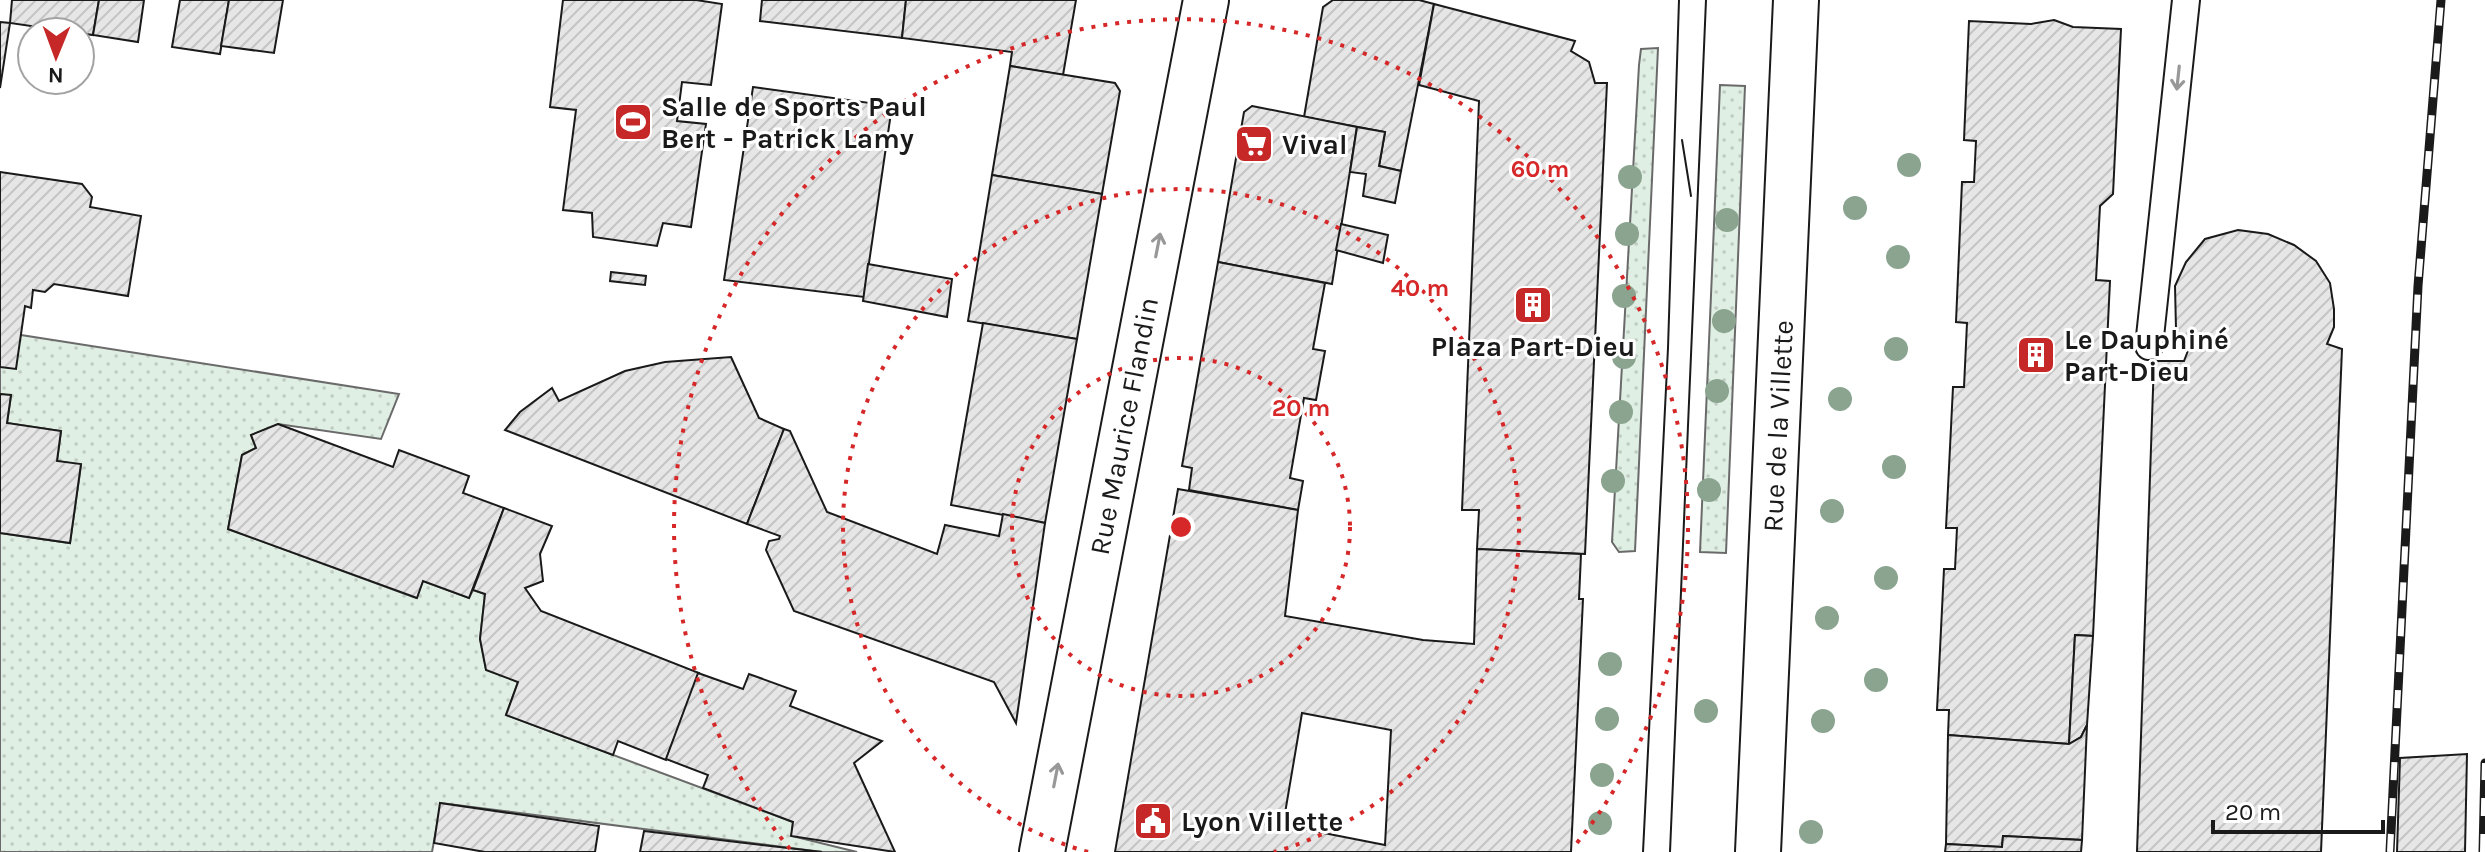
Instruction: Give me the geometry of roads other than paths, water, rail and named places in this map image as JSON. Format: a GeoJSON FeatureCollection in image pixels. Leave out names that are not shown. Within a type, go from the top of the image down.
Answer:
{"type":"FeatureCollection","features":[{"type":"Feature","properties":{"kind":"street","name":"Rue Maurice Flandin"},"geometry":{"type":"LineString","coordinates":[[1042,852],[1206,0]]}},
{"type":"Feature","properties":{"kind":"street","name":"Rue de la Villette"},"geometry":{"type":"LineString","coordinates":[[1758,852],[1796,0]]}},
{"type":"Feature","properties":{"kind":"lane"},"geometry":{"type":"LineString","coordinates":[[2149,346],[2186,0]]}},
{"type":"Feature","properties":{"kind":"tram line"},"geometry":{"type":"LineString","coordinates":[[1643,852],[1668,348],[1679,0]]}},
{"type":"Feature","properties":{"kind":"tram line"},"geometry":{"type":"LineString","coordinates":[[1670,852],[1706,0]]}},
{"type":"Feature","properties":{"kind":"tram line"},"geometry":{"type":"LineString","coordinates":[[1682,140],[1691,196]]}},
{"type":"Feature","properties":{"kind":"railway"},"geometry":{"type":"LineString","coordinates":[[2390,852],[2418,286],[2441,0]]}},
{"type":"Feature","properties":{"kind":"railway"},"geometry":{"type":"LineString","coordinates":[[2483,852],[2485,763]]}},
{"type":"Feature","properties":{"kind":"place","name":"Salle de Sports Paul Bert - Patrick Lamy"},"geometry":{"type":"Point","coordinates":[633,122]}},
{"type":"Feature","properties":{"kind":"place","name":"Vival"},"geometry":{"type":"Point","coordinates":[1254,144]}},
{"type":"Feature","properties":{"kind":"place","name":"Plaza Part-Dieu"},"geometry":{"type":"Point","coordinates":[1533,305]}},
{"type":"Feature","properties":{"kind":"place","name":"Le Dauphiné Part-Dieu"},"geometry":{"type":"Point","coordinates":[2036,355]}},
{"type":"Feature","properties":{"kind":"place","name":"Lyon Villette"},"geometry":{"type":"Point","coordinates":[1153,821]}}]}
